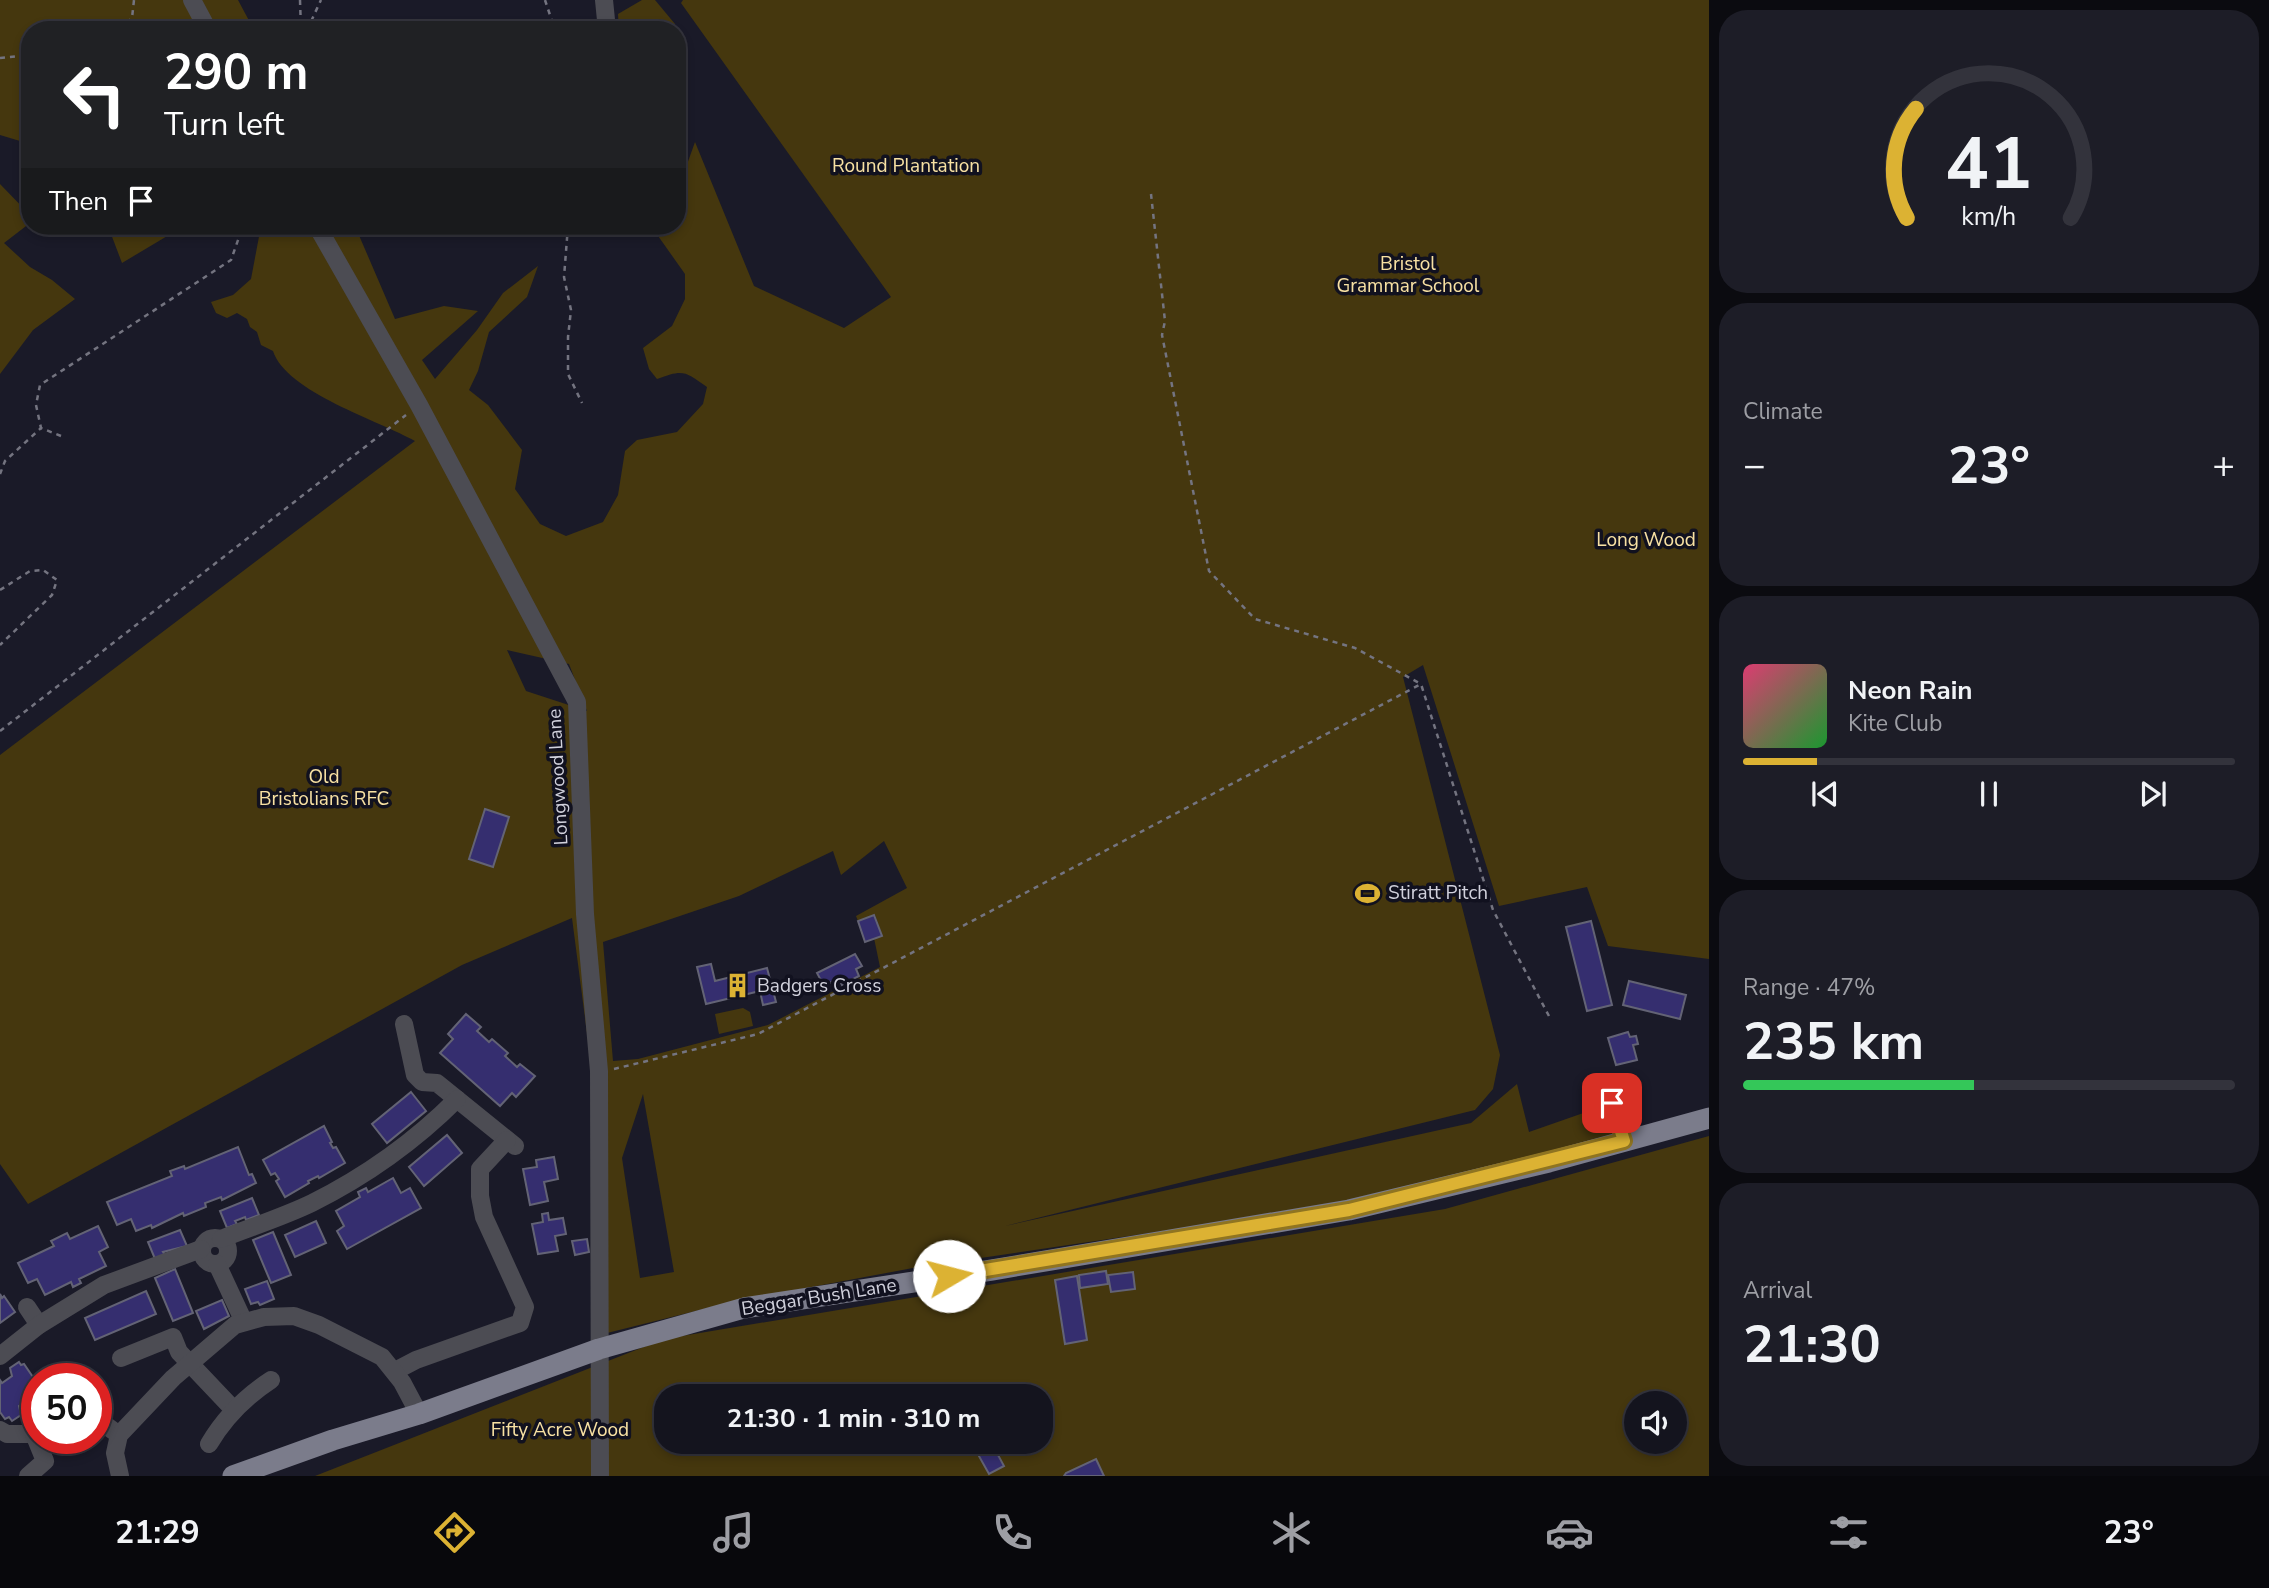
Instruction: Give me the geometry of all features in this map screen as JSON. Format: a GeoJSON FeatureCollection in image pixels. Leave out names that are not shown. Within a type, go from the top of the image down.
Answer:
{"type":"FeatureCollection","features":[{"type":"Feature","properties":{"kind":"main road","name":"Beggar Bush Lane"},"geometry":{"type":"LineString","coordinates":[[233,1476],[333,1440],[419,1414],[599,1349],[744,1308],[992,1270],[1349,1210],[1709,1118]]}},
{"type":"Feature","properties":{"kind":"street"},"geometry":{"type":"LineString","coordinates":[[192,0],[203,21]]}},
{"type":"Feature","properties":{"kind":"street"},"geometry":{"type":"LineString","coordinates":[[604,0],[606,21]]}},
{"type":"Feature","properties":{"kind":"street","name":"Longwood Lane"},"geometry":{"type":"LineString","coordinates":[[322,235],[419,405],[577,702],[585,914],[599,1071],[600,1476]]}},
{"type":"Feature","properties":{"kind":"street"},"geometry":{"type":"LineString","coordinates":[[395,1371],[416,1360],[520,1322],[525,1307],[484,1217],[480,1196],[480,1170],[511,1143],[437,1083],[422,1082],[415,1075],[404,1024]]}},
{"type":"Feature","properties":{"kind":"street"},"geometry":{"type":"LineString","coordinates":[[1608,1090],[1624,1141]]}},
{"type":"Feature","properties":{"kind":"street"},"geometry":{"type":"LineString","coordinates":[[0,1356],[40,1325],[104,1285],[201,1249],[205,1242],[212,1238],[220,1239],[311,1203],[402,1149],[428,1129],[457,1099]]}},
{"type":"Feature","properties":{"kind":"street"},"geometry":{"type":"LineString","coordinates":[[201,1249],[203,1258],[209,1263],[217,1264],[225,1260],[228,1252],[226,1244],[220,1239]]}},
{"type":"Feature","properties":{"kind":"street"},"geometry":{"type":"LineString","coordinates":[[217,1264],[244,1322]]}},
{"type":"Feature","properties":{"kind":"street"},"geometry":{"type":"LineString","coordinates":[[27,1307],[40,1325]]}},
{"type":"Feature","properties":{"kind":"street"},"geometry":{"type":"LineString","coordinates":[[120,1476],[115,1453],[119,1435],[189,1363],[235,1325],[264,1317],[294,1316],[319,1325],[382,1357],[395,1371],[419,1414]]}},
{"type":"Feature","properties":{"kind":"street"},"geometry":{"type":"LineString","coordinates":[[121,1358],[173,1337],[179,1352],[234,1410]]}},
{"type":"Feature","properties":{"kind":"street"},"geometry":{"type":"LineString","coordinates":[[209,1444],[234,1410],[271,1380]]}},
{"type":"Feature","properties":{"kind":"street"},"geometry":{"type":"LineString","coordinates":[[0,1430],[7,1434],[21,1434]]}},
{"type":"Feature","properties":{"kind":"street"},"geometry":{"type":"LineString","coordinates":[[112,1430],[119,1435]]}},
{"type":"Feature","properties":{"kind":"street"},"geometry":{"type":"LineString","coordinates":[[28,1476],[45,1461],[42,1454]]}},
{"type":"Feature","properties":{"kind":"path"},"geometry":{"type":"LineString","coordinates":[[129,21],[132,18],[134,0]]}},
{"type":"Feature","properties":{"kind":"path"},"geometry":{"type":"LineString","coordinates":[[300,0],[301,21]]}},
{"type":"Feature","properties":{"kind":"path"},"geometry":{"type":"LineString","coordinates":[[311,21],[321,0]]}},
{"type":"Feature","properties":{"kind":"path"},"geometry":{"type":"LineString","coordinates":[[545,0],[552,21]]}},
{"type":"Feature","properties":{"kind":"path"},"geometry":{"type":"LineString","coordinates":[[0,58],[21,56]]}},
{"type":"Feature","properties":{"kind":"path"},"geometry":{"type":"LineString","coordinates":[[1151,194],[1166,321],[1161,334],[1209,571],[1255,619],[1355,648],[1421,684],[1493,910],[1550,1018]]}},
{"type":"Feature","properties":{"kind":"path"},"geometry":{"type":"LineString","coordinates":[[41,428],[36,405],[40,385],[231,260],[240,235]]}},
{"type":"Feature","properties":{"kind":"path"},"geometry":{"type":"LineString","coordinates":[[567,235],[564,277],[571,310],[568,374],[582,403]]}},
{"type":"Feature","properties":{"kind":"path"},"geometry":{"type":"LineString","coordinates":[[0,732],[419,405]]}},
{"type":"Feature","properties":{"kind":"path"},"geometry":{"type":"LineString","coordinates":[[41,428],[61,436]]}},
{"type":"Feature","properties":{"kind":"path"},"geometry":{"type":"LineString","coordinates":[[0,474],[5,461],[41,428]]}},
{"type":"Feature","properties":{"kind":"path"},"geometry":{"type":"LineString","coordinates":[[0,590],[30,571],[43,570],[57,580],[52,595],[0,645]]}},
{"type":"Feature","properties":{"kind":"path"},"geometry":{"type":"LineString","coordinates":[[599,1071],[632,1066],[758,1034],[1421,684]]}},
{"type":"Feature","properties":{"kind":"green space"},"geometry":{"type":"Polygon","coordinates":[[[0,0],[238,0],[249,21],[21,21],[21,142],[0,135],[0,0]]]}},
{"type":"Feature","properties":{"kind":"green space"},"geometry":{"type":"Polygon","coordinates":[[[642,0],[655,0],[672,21],[618,21],[618,14],[642,0]]]}},
{"type":"Feature","properties":{"kind":"green space"},"geometry":{"type":"Polygon","coordinates":[[[683,0],[1709,0],[1709,959],[1608,946],[1587,887],[1499,906],[1423,665],[1403,677],[1500,1055],[1493,1089],[1475,1110],[1005,1226],[1471,1123],[1517,1084],[1529,1132],[1612,1103],[1622,1134],[1447,1184],[1217,1223],[913,1268],[732,1302],[595,1336],[595,1095],[572,918],[462,965],[28,1204],[0,1164],[0,755],[415,441],[314,392],[281,366],[273,351],[261,345],[257,332],[250,327],[247,319],[237,313],[227,318],[216,313],[211,302],[233,295],[251,279],[259,235],[359,235],[395,319],[444,306],[478,311],[422,360],[435,379],[477,330],[503,293],[538,266],[527,297],[489,332],[478,371],[469,390],[488,405],[522,450],[515,489],[540,524],[566,536],[603,522],[618,495],[625,451],[637,440],[677,432],[703,404],[707,387],[684,373],[657,379],[649,369],[643,348],[672,326],[685,299],[685,274],[657,235],[686,235],[686,167],[695,142],[754,286],[844,328],[891,297],[681,3],[683,0]],[[507,650],[526,691],[587,711],[569,664],[507,650]],[[884,841],[841,875],[833,851],[739,896],[603,942],[613,1061],[638,1059],[768,1025],[880,967],[874,938],[882,935],[875,915],[858,921],[856,916],[907,888],[884,841]],[[643,1094],[622,1158],[640,1278],[674,1272],[643,1094]]]}},
{"type":"Feature","properties":{"kind":"green space"},"geometry":{"type":"Polygon","coordinates":[[[0,184],[21,206],[21,230],[4,243],[30,267],[52,280],[75,299],[33,330],[0,374],[0,184]]]}},
{"type":"Feature","properties":{"kind":"green space"},"geometry":{"type":"Polygon","coordinates":[[[111,235],[169,235],[122,263],[111,235]]]}},
{"type":"Feature","properties":{"kind":"green space"},"geometry":{"type":"Polygon","coordinates":[[[743,1008],[750,1012],[753,1026],[719,1034],[715,1014],[743,1008]]]}},
{"type":"Feature","properties":{"kind":"green space","name":"Fifty Acre Wood"},"geometry":{"type":"Polygon","coordinates":[[[1709,1136],[1709,1476],[315,1476],[664,1339],[1445,1209],[1709,1136]]]}},
{"type":"Feature","properties":{"kind":"building"},"geometry":{"type":"Polygon","coordinates":[[[485,809],[509,817],[493,867],[469,859],[485,809]]]}},
{"type":"Feature","properties":{"kind":"building"},"geometry":{"type":"Polygon","coordinates":[[[874,915],[882,936],[865,942],[858,921],[874,915]]]}},
{"type":"Feature","properties":{"kind":"building"},"geometry":{"type":"Polygon","coordinates":[[[1591,921],[1612,1005],[1587,1011],[1566,927],[1591,921]]]}},
{"type":"Feature","properties":{"kind":"building"},"geometry":{"type":"Polygon","coordinates":[[[855,954],[862,966],[856,969],[859,976],[842,985],[839,978],[824,986],[817,973],[855,954]]]}},
{"type":"Feature","properties":{"kind":"building","name":"Badgers Cross"},"geometry":{"type":"Polygon","coordinates":[[[711,964],[715,981],[767,968],[776,1002],[763,1005],[760,991],[706,1004],[697,967],[711,964]]]}},
{"type":"Feature","properties":{"kind":"building"},"geometry":{"type":"Polygon","coordinates":[[[1629,981],[1686,995],[1680,1019],[1623,1005],[1629,981]]]}},
{"type":"Feature","properties":{"kind":"building"},"geometry":{"type":"Polygon","coordinates":[[[466,1014],[481,1027],[477,1031],[489,1042],[492,1039],[508,1053],[505,1056],[517,1067],[520,1064],[535,1076],[516,1097],[512,1093],[500,1106],[440,1053],[453,1039],[448,1034],[466,1014]]]}},
{"type":"Feature","properties":{"kind":"building"},"geometry":{"type":"Polygon","coordinates":[[[1628,1032],[1630,1037],[1636,1036],[1638,1044],[1633,1045],[1637,1060],[1616,1065],[1608,1038],[1628,1032]]]}},
{"type":"Feature","properties":{"kind":"building"},"geometry":{"type":"Polygon","coordinates":[[[411,1092],[426,1111],[387,1143],[372,1124],[411,1092]]]}},
{"type":"Feature","properties":{"kind":"building"},"geometry":{"type":"Polygon","coordinates":[[[324,1126],[332,1142],[330,1143],[333,1148],[336,1147],[345,1163],[319,1178],[318,1176],[308,1181],[309,1183],[285,1197],[276,1181],[279,1179],[275,1173],[271,1175],[263,1160],[324,1126]]]}},
{"type":"Feature","properties":{"kind":"building"},"geometry":{"type":"Polygon","coordinates":[[[447,1135],[462,1153],[424,1186],[409,1167],[447,1135]]]}},
{"type":"Feature","properties":{"kind":"building"},"geometry":{"type":"Polygon","coordinates":[[[238,1147],[249,1175],[252,1174],[256,1183],[222,1200],[221,1197],[205,1203],[206,1207],[184,1216],[183,1213],[152,1228],[151,1225],[136,1231],[131,1219],[117,1225],[107,1202],[172,1176],[170,1171],[184,1166],[185,1169],[238,1147]]]}},
{"type":"Feature","properties":{"kind":"building"},"geometry":{"type":"Polygon","coordinates":[[[554,1157],[558,1179],[544,1182],[548,1201],[530,1205],[523,1169],[537,1167],[536,1160],[554,1157]]]}},
{"type":"Feature","properties":{"kind":"building"},"geometry":{"type":"Polygon","coordinates":[[[393,1178],[401,1193],[410,1188],[421,1208],[347,1249],[337,1231],[344,1226],[336,1211],[360,1197],[358,1192],[366,1188],[368,1192],[393,1178]]]}},
{"type":"Feature","properties":{"kind":"building"},"geometry":{"type":"Polygon","coordinates":[[[252,1198],[259,1215],[235,1221],[237,1224],[227,1228],[220,1211],[252,1198]]]}},
{"type":"Feature","properties":{"kind":"building"},"geometry":{"type":"Polygon","coordinates":[[[548,1213],[549,1220],[563,1218],[566,1234],[555,1236],[558,1251],[538,1254],[532,1224],[543,1222],[542,1214],[548,1213]]]}},
{"type":"Feature","properties":{"kind":"building"},"geometry":{"type":"Polygon","coordinates":[[[316,1221],[326,1243],[295,1257],[285,1235],[316,1221]]]}},
{"type":"Feature","properties":{"kind":"building"},"geometry":{"type":"Polygon","coordinates":[[[98,1226],[108,1247],[99,1252],[106,1266],[79,1279],[81,1283],[73,1287],[71,1282],[45,1295],[37,1279],[28,1283],[18,1263],[54,1246],[51,1241],[67,1233],[70,1239],[98,1226]]]}},
{"type":"Feature","properties":{"kind":"building"},"geometry":{"type":"Polygon","coordinates":[[[180,1230],[187,1246],[163,1252],[165,1255],[155,1259],[148,1242],[180,1230]]]}},
{"type":"Feature","properties":{"kind":"building"},"geometry":{"type":"Polygon","coordinates":[[[273,1232],[291,1275],[271,1283],[253,1240],[273,1232]]]}},
{"type":"Feature","properties":{"kind":"building"},"geometry":{"type":"Polygon","coordinates":[[[587,1239],[589,1252],[575,1255],[572,1241],[587,1239]]]}},
{"type":"Feature","properties":{"kind":"building"},"geometry":{"type":"Polygon","coordinates":[[[175,1269],[193,1313],[173,1321],[155,1278],[175,1269]]]}},
{"type":"Feature","properties":{"kind":"building"},"geometry":{"type":"Polygon","coordinates":[[[1106,1271],[1108,1284],[1080,1288],[1079,1275],[1106,1271]]]}},
{"type":"Feature","properties":{"kind":"building"},"geometry":{"type":"Polygon","coordinates":[[[1133,1272],[1135,1289],[1111,1292],[1108,1275],[1133,1272]]]}},
{"type":"Feature","properties":{"kind":"building"},"geometry":{"type":"Polygon","coordinates":[[[1077,1276],[1087,1340],[1065,1344],[1055,1280],[1077,1276]]]}},
{"type":"Feature","properties":{"kind":"building"},"geometry":{"type":"Polygon","coordinates":[[[267,1281],[274,1299],[260,1305],[258,1302],[251,1304],[245,1289],[267,1281]]]}},
{"type":"Feature","properties":{"kind":"building"},"geometry":{"type":"Polygon","coordinates":[[[146,1291],[156,1314],[95,1340],[85,1318],[146,1291]]]}},
{"type":"Feature","properties":{"kind":"building"},"geometry":{"type":"Polygon","coordinates":[[[0,1294],[15,1312],[0,1323],[0,1294]]]}},
{"type":"Feature","properties":{"kind":"building"},"geometry":{"type":"Polygon","coordinates":[[[222,1300],[229,1316],[204,1329],[196,1311],[222,1300]]]}},
{"type":"Feature","properties":{"kind":"building"},"geometry":{"type":"Polygon","coordinates":[[[19,1362],[21,1365],[21,1415],[12,1421],[9,1417],[5,1419],[0,1412],[0,1380],[2,1383],[12,1376],[10,1368],[19,1362]]]}},
{"type":"Feature","properties":{"kind":"building"},"geometry":{"type":"Polygon","coordinates":[[[978,1454],[998,1454],[1004,1466],[989,1474],[978,1454]]]}},
{"type":"Feature","properties":{"kind":"building"},"geometry":{"type":"Polygon","coordinates":[[[1096,1459],[1104,1476],[1064,1476],[1066,1473],[1096,1459]]]}},
{"type":"Feature","properties":{"kind":"place","name":"Stiratt Pitch"},"geometry":{"type":"Point","coordinates":[1368,893]}},
{"type":"Feature","properties":{"kind":"place","name":"Badgers Cross"},"geometry":{"type":"Point","coordinates":[737,986]}},
{"type":"Feature","properties":{"kind":"route"},"geometry":{"type":"LineString","coordinates":[[949,1276],[1349,1210],[1549,1162],[1624,1141],[1612,1103]]}},
{"type":"Feature","properties":{"kind":"park label","name":"Round Plantation"},"geometry":{"type":"Point","coordinates":[906,166]}},
{"type":"Feature","properties":{"kind":"park label","name":"Bristol Grammar School"},"geometry":{"type":"Point","coordinates":[1408,275]}},
{"type":"Feature","properties":{"kind":"park label","name":"Long Wood"},"geometry":{"type":"Point","coordinates":[1646,540]}},
{"type":"Feature","properties":{"kind":"park label","name":"Old Bristolians RFC"},"geometry":{"type":"Point","coordinates":[324,788]}}]}
